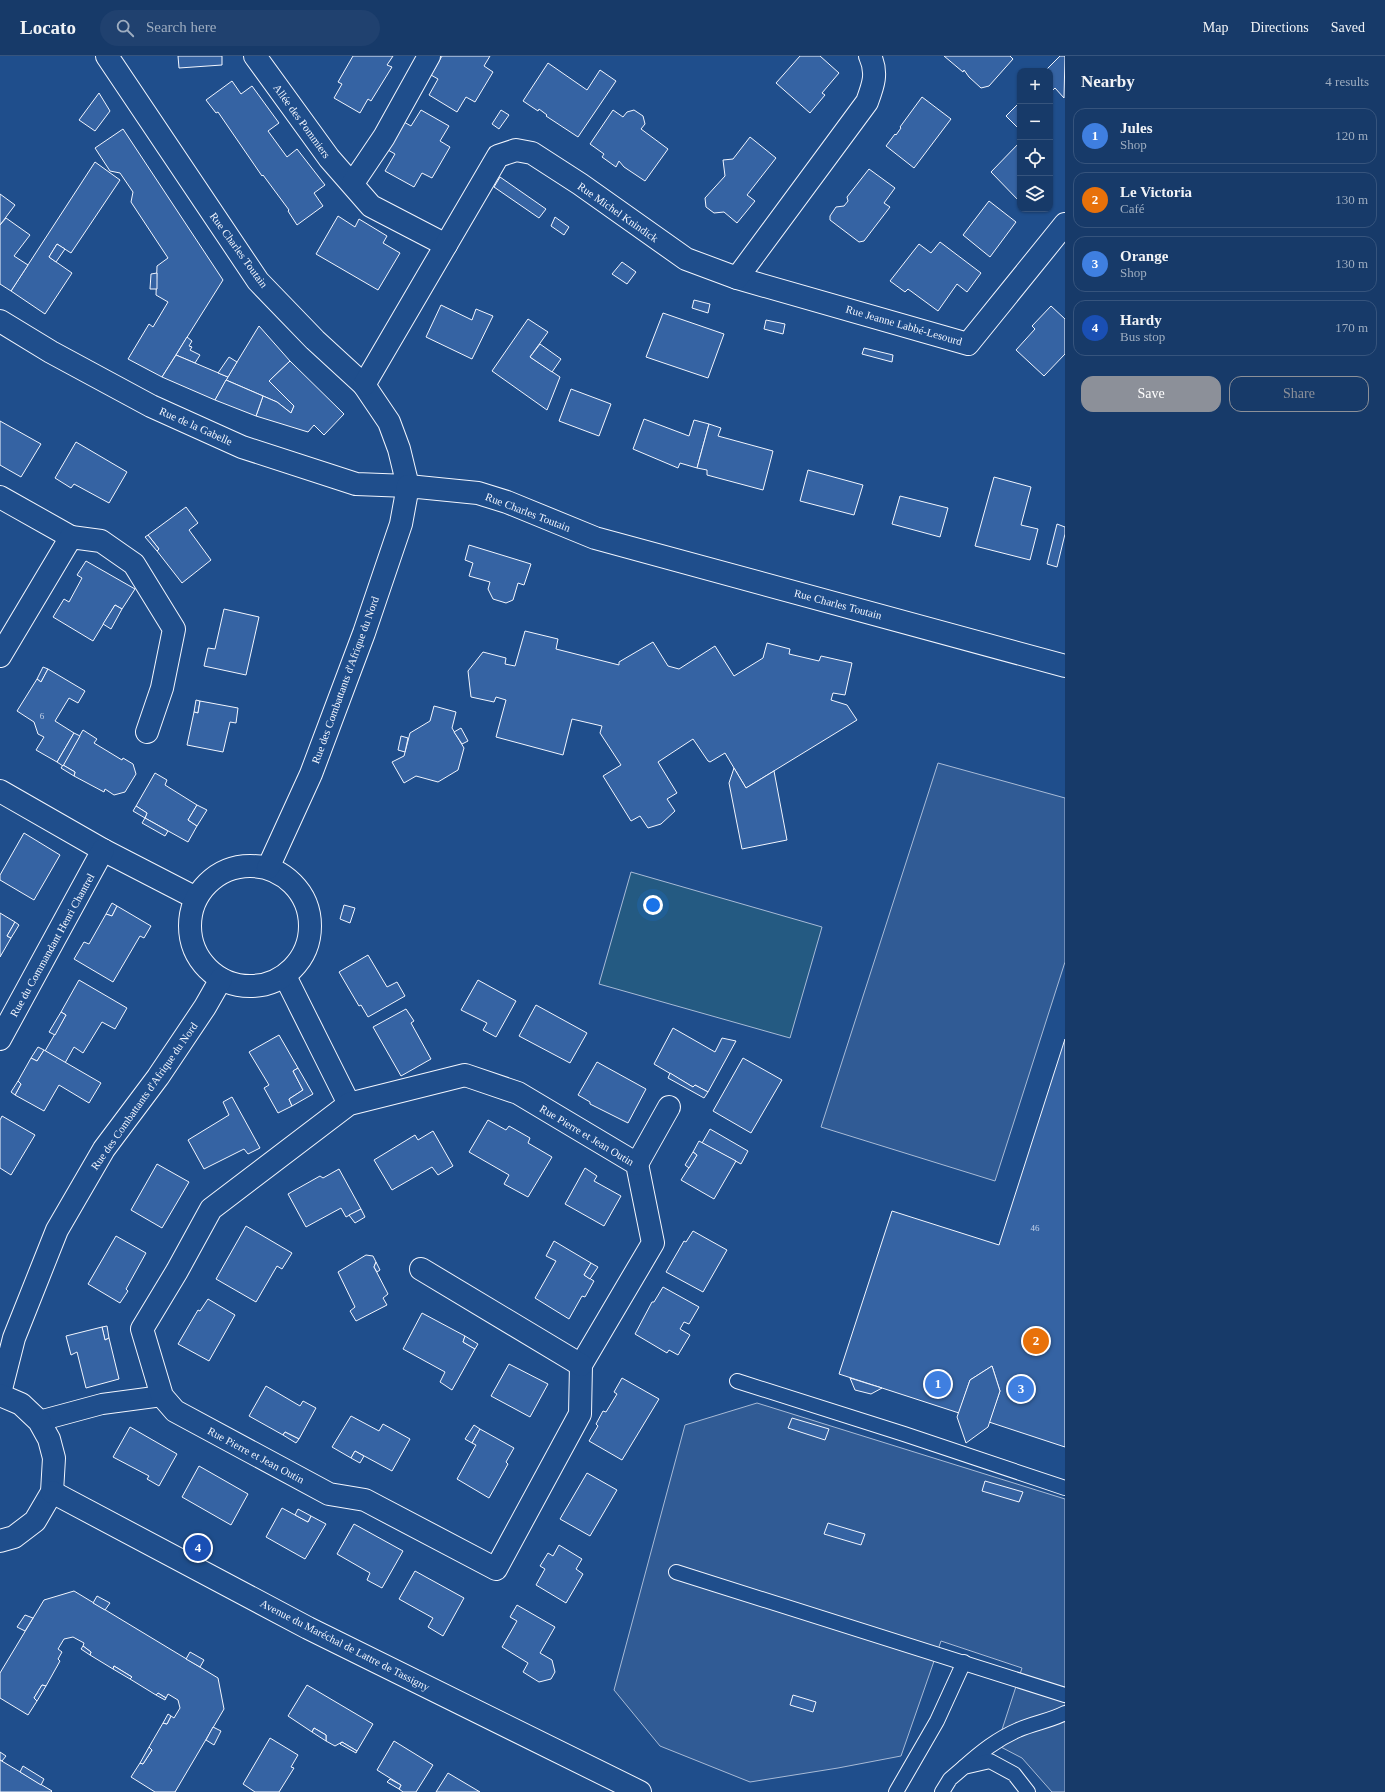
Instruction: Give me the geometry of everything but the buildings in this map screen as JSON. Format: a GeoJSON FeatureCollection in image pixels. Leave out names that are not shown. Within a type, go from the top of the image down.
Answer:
{"type":"FeatureCollection","features":[{"type":"Feature","properties":{"kind":"street","name":"Rue Charles Toutain"},"geometry":{"type":"LineString","coordinates":[[106,56],[258,280],[315,340],[364,385],[389,422],[399,449],[408,486],[478,493],[507,502],[595,538],[1065,666]]}},
{"type":"Feature","properties":{"kind":"street","name":"Allée des Pommiers"},"geometry":{"type":"LineString","coordinates":[[255,56],[328,158],[353,183],[371,206],[446,245]]}},
{"type":"Feature","properties":{"kind":"street"},"geometry":{"type":"LineString","coordinates":[[353,183],[384,137],[429,56]]}},
{"type":"Feature","properties":{"kind":"street"},"geometry":{"type":"LineString","coordinates":[[737,278],[867,102],[874,81],[874,65],[870,56]]}},
{"type":"Feature","properties":{"kind":"street","name":"Rue Michel Knindick"},"geometry":{"type":"LineString","coordinates":[[364,385],[498,156],[516,150],[532,153],[580,184],[686,259],[737,278]]}},
{"type":"Feature","properties":{"kind":"street","name":"Rue Jeanne Labbé-Lesourd"},"geometry":{"type":"LineString","coordinates":[[737,278],[968,344],[1065,224]]}},
{"type":"Feature","properties":{"kind":"street","name":"Rue de la Gabelle"},"geometry":{"type":"LineString","coordinates":[[0,322],[151,406],[242,446],[356,484],[408,486]]}},
{"type":"Feature","properties":{"kind":"street","name":"Rue des Combattants d'Afrique du Nord"},"geometry":{"type":"LineString","coordinates":[[268,868],[311,774],[364,633],[401,524],[408,486]]}},
{"type":"Feature","properties":{"kind":"street"},"geometry":{"type":"LineString","coordinates":[[0,497],[71,537],[101,541],[134,564],[174,629],[162,688],[147,732]]}},
{"type":"Feature","properties":{"kind":"street"},"geometry":{"type":"LineString","coordinates":[[0,656],[71,537]]}},
{"type":"Feature","properties":{"kind":"street"},"geometry":{"type":"LineString","coordinates":[[0,791],[103,850],[196,898]]}},
{"type":"Feature","properties":{"kind":"street","name":"Rue du Commandant Henri Chantrel"},"geometry":{"type":"LineString","coordinates":[[0,1039],[103,850]]}},
{"type":"Feature","properties":{"kind":"street"},"geometry":{"type":"LineString","coordinates":[[247,865],[268,868],[285,876],[299,890],[308,907],[311,926],[308,946],[299,962],[284,976],[270,983],[253,986],[237,985],[221,979],[206,968],[196,952],[190,935],[191,916],[196,898],[209,882],[226,870],[247,865]]}},
{"type":"Feature","properties":{"kind":"street"},"geometry":{"type":"LineString","coordinates":[[284,976],[349,1104]]}},
{"type":"Feature","properties":{"kind":"street","name":"Rue des Combattants d'Afrique du Nord"},"geometry":{"type":"LineString","coordinates":[[0,1394],[14,1338],[57,1230],[104,1149],[158,1077],[206,1007],[221,979]]}},
{"type":"Feature","properties":{"kind":"street","name":"Rue Pierre et Jean Outin"},"geometry":{"type":"LineString","coordinates":[[465,1075],[518,1093],[637,1164],[652,1243],[582,1365],[580,1414],[496,1569],[365,1500],[329,1494],[175,1411],[162,1396],[142,1329],[177,1271],[211,1209],[349,1104],[465,1075]]}},
{"type":"Feature","properties":{"kind":"street"},"geometry":{"type":"LineString","coordinates":[[637,1164],[669,1107]]}},
{"type":"Feature","properties":{"kind":"street"},"geometry":{"type":"LineString","coordinates":[[421,1269],[582,1365]]}},
{"type":"Feature","properties":{"kind":"street"},"geometry":{"type":"LineString","coordinates":[[0,1394],[21,1404],[39,1421],[49,1439],[54,1458],[52,1492],[35,1521],[14,1537],[0,1541]]}},
{"type":"Feature","properties":{"kind":"street"},"geometry":{"type":"LineString","coordinates":[[39,1421],[102,1404],[162,1396]]}},
{"type":"Feature","properties":{"kind":"street","name":"Avenue du Maréchal de Lattre de Tassigny"},"geometry":{"type":"LineString","coordinates":[[52,1492],[308,1628],[640,1792]]}},
{"type":"Feature","properties":{"kind":"lane"},"geometry":{"type":"LineString","coordinates":[[736,1381],[904,1434],[1065,1488]]}},
{"type":"Feature","properties":{"kind":"lane"},"geometry":{"type":"LineString","coordinates":[[676,1572],[1065,1695]]}},
{"type":"Feature","properties":{"kind":"lane"},"geometry":{"type":"LineString","coordinates":[[896,1792],[937,1720],[964,1662]]}},
{"type":"Feature","properties":{"kind":"lane"},"geometry":{"type":"LineString","coordinates":[[942,1792],[950,1779],[988,1745],[1018,1730],[1065,1713]]}},
{"type":"Feature","properties":{"kind":"lane"},"geometry":{"type":"LineString","coordinates":[[964,1767],[990,1761],[1014,1774],[1028,1792]]}},
{"type":"Feature","properties":{"kind":"shaded area"},"geometry":{"type":"Polygon","coordinates":[[[938,763],[1065,798],[1065,962],[995,1181],[821,1127],[938,763]]]}},
{"type":"Feature","properties":{"kind":"shaded area"},"geometry":{"type":"Polygon","coordinates":[[[631,872],[822,927],[790,1038],[599,984],[631,872]]]}},
{"type":"Feature","properties":{"kind":"shaded area"},"geometry":{"type":"Polygon","coordinates":[[[757,1403],[1065,1499],[1065,1792],[1052,1792],[1022,1758],[997,1745],[1022,1668],[941,1641],[901,1756],[750,1782],[660,1746],[614,1690],[685,1425],[757,1403]]]}},
{"type":"Feature","properties":{"kind":"place","name":"Le Victoria"},"geometry":{"type":"Point","coordinates":[1036,1341]}},
{"type":"Feature","properties":{"kind":"place","name":"Jules"},"geometry":{"type":"Point","coordinates":[938,1384]}},
{"type":"Feature","properties":{"kind":"place","name":"Orange"},"geometry":{"type":"Point","coordinates":[1021,1389]}},
{"type":"Feature","properties":{"kind":"place","name":"Hardy"},"geometry":{"type":"Point","coordinates":[198,1548]}}]}
